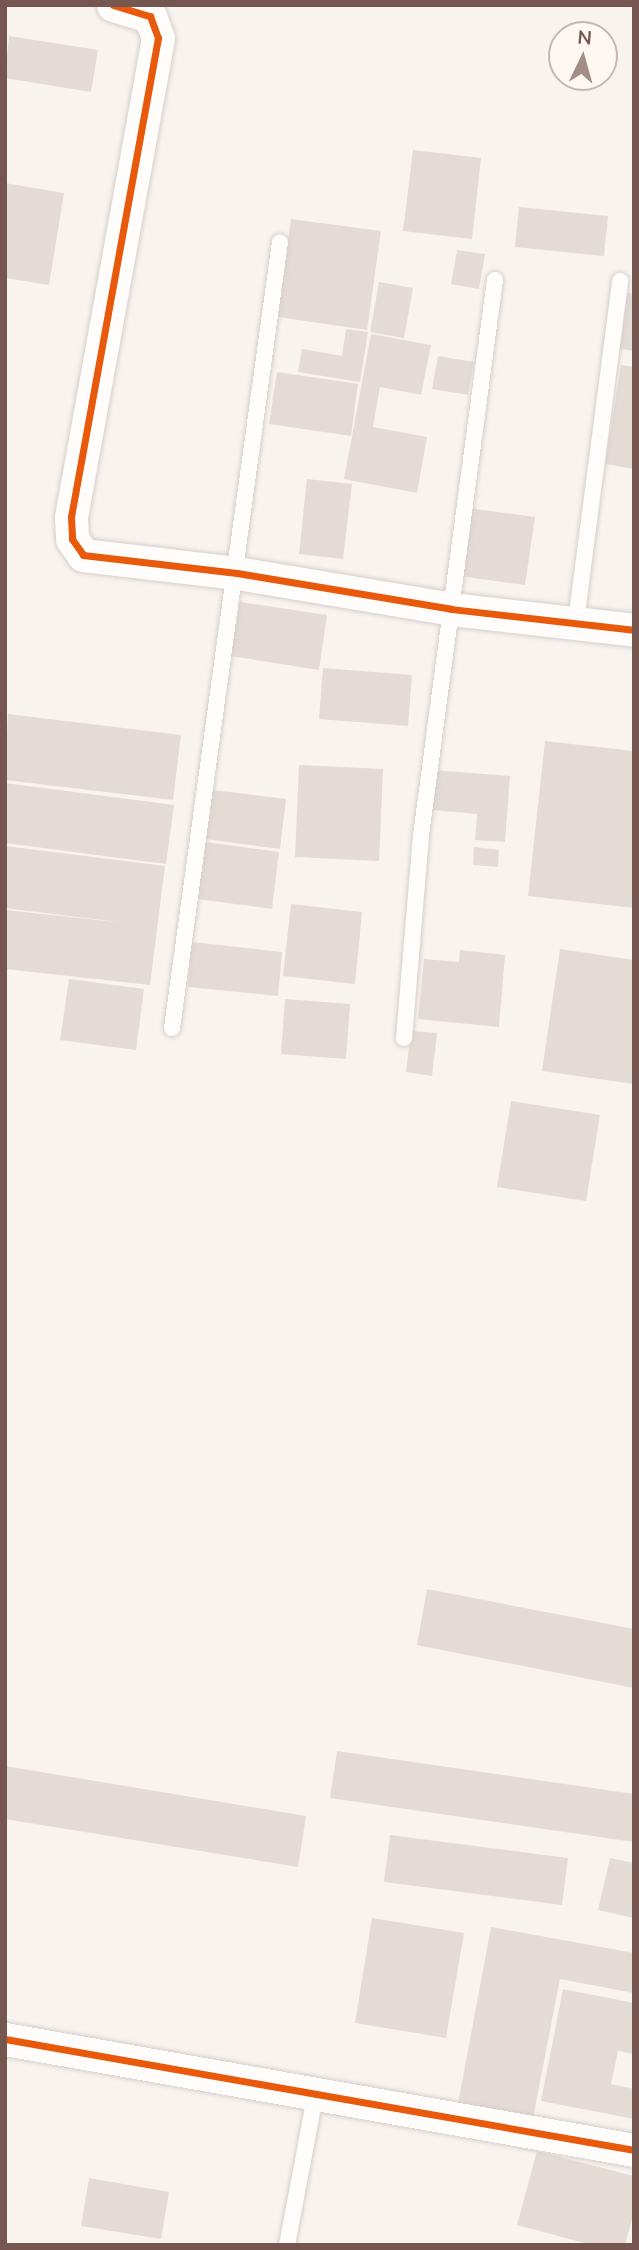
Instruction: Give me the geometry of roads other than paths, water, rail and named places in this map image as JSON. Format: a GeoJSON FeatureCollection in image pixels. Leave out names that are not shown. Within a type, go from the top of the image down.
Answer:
{"type":"FeatureCollection","features":[{"type":"Feature","properties":{"kind":"street"},"geometry":{"type":"LineString","coordinates":[[114,5],[150,16],[158,38],[71,517],[72,539],[83,555],[236,573],[451,608],[634,630]]}},
{"type":"Feature","properties":{"kind":"street"},"geometry":{"type":"LineString","coordinates":[[5,2039],[315,2096],[634,2150]]}},
{"type":"Feature","properties":{"kind":"lane"},"geometry":{"type":"LineString","coordinates":[[172,1028],[280,242]]}},
{"type":"Feature","properties":{"kind":"lane"},"geometry":{"type":"LineString","coordinates":[[404,1038],[421,835],[495,280]]}},
{"type":"Feature","properties":{"kind":"lane"},"geometry":{"type":"LineString","coordinates":[[576,621],[620,281]]}},
{"type":"Feature","properties":{"kind":"lane"},"geometry":{"type":"LineString","coordinates":[[287,2245],[315,2096]]}}]}
